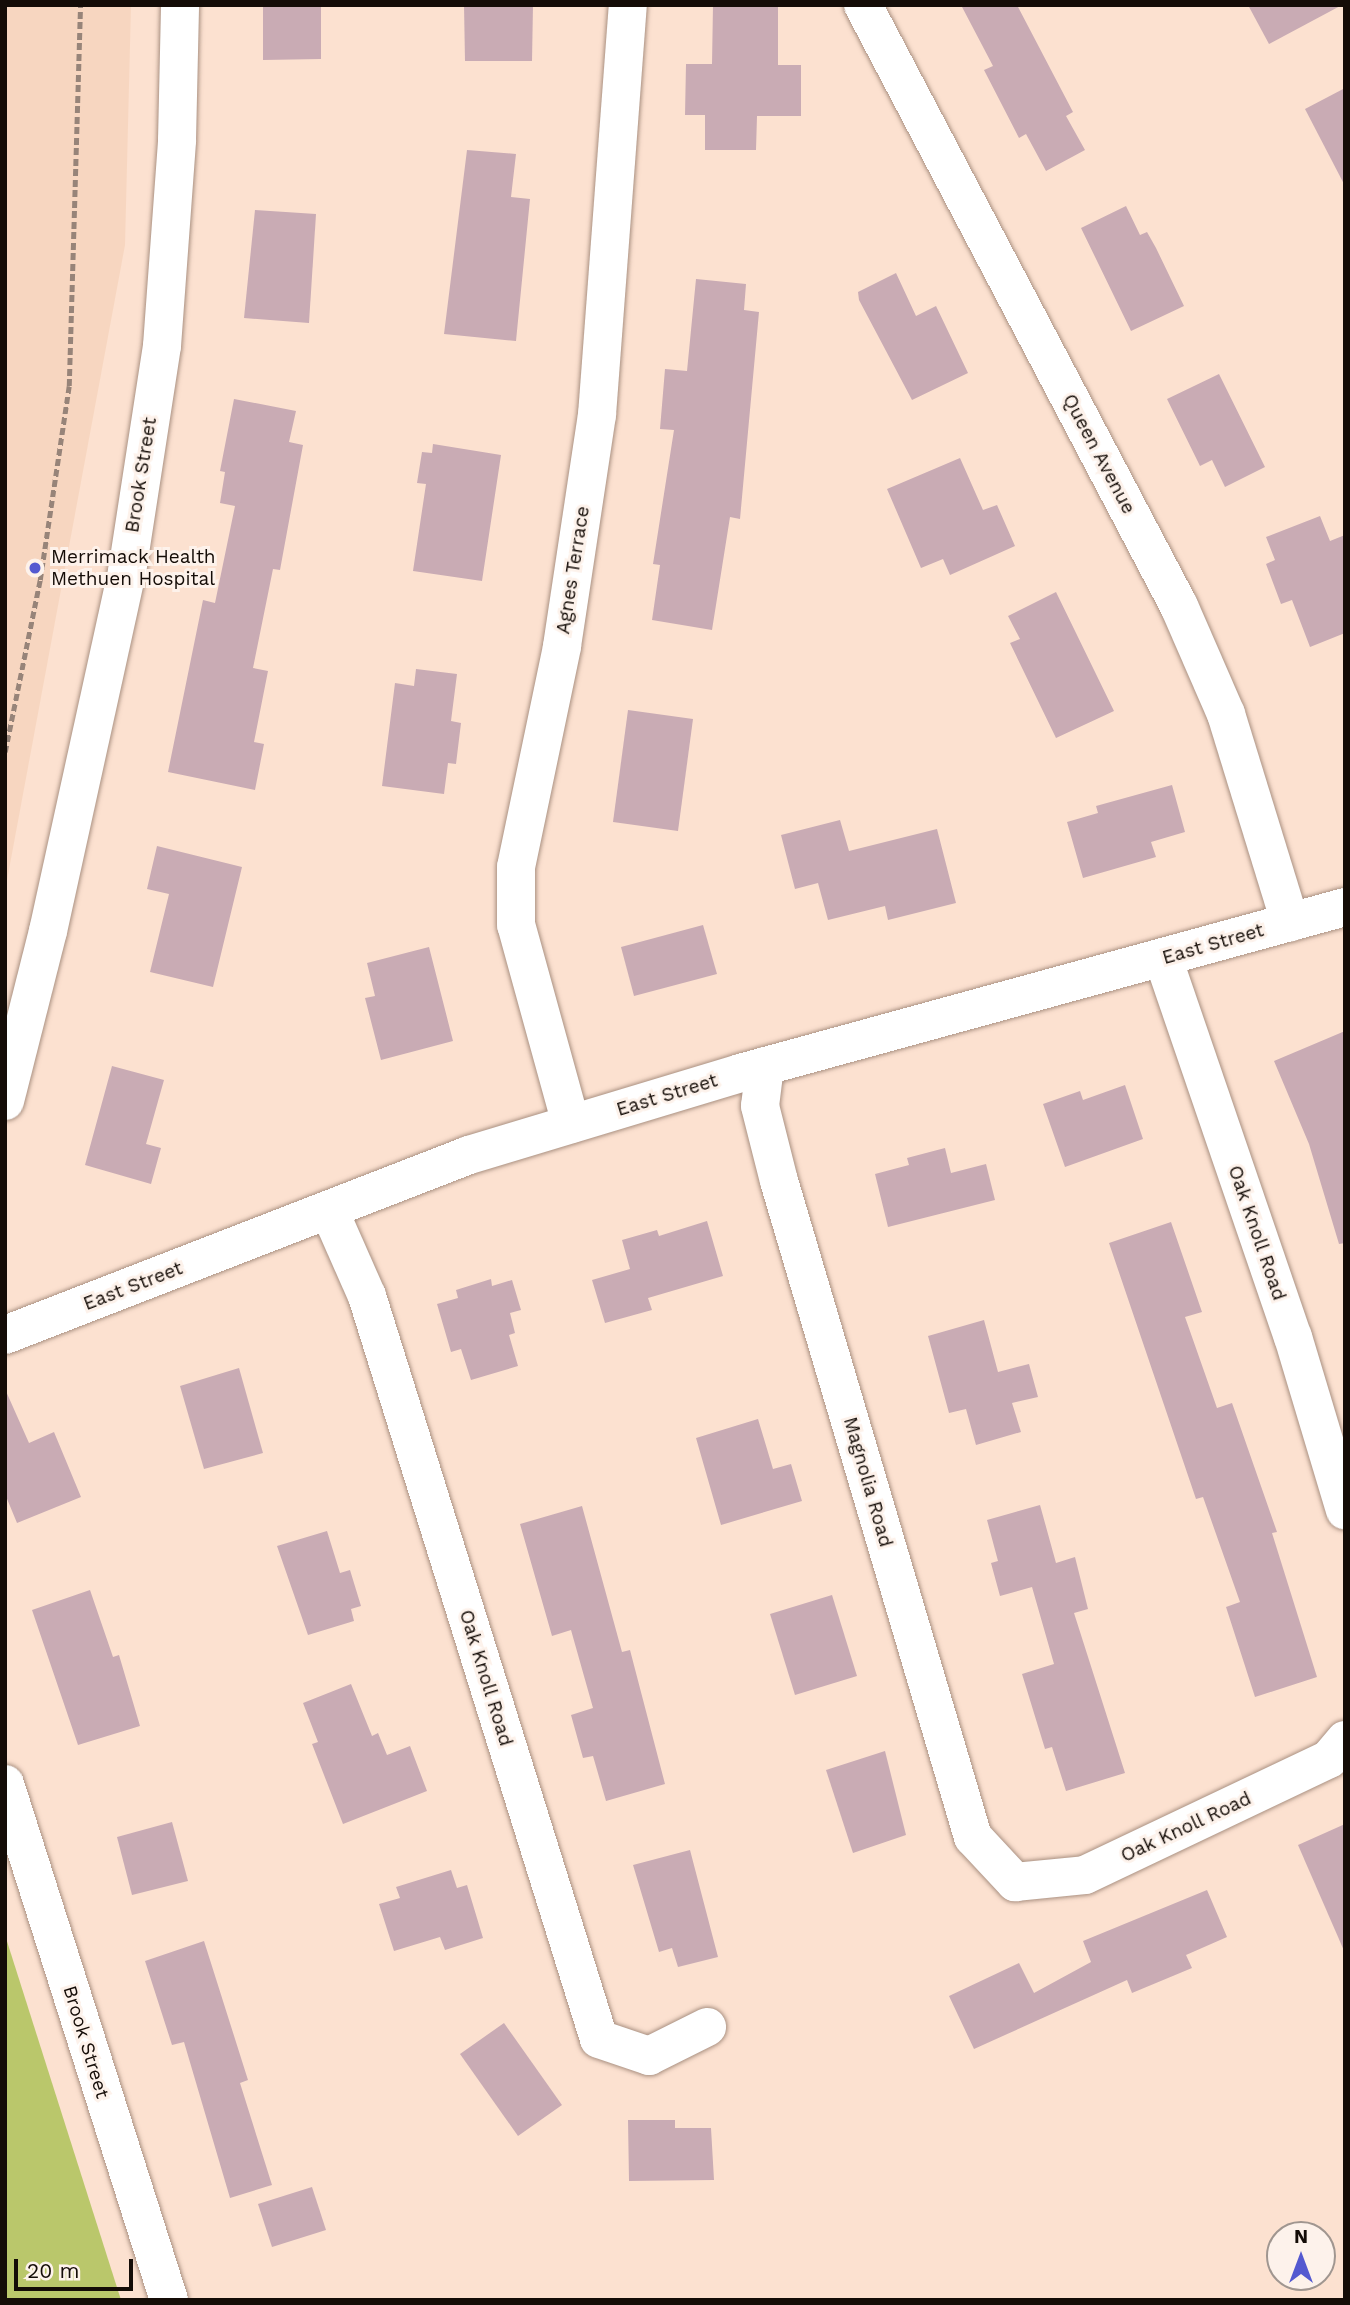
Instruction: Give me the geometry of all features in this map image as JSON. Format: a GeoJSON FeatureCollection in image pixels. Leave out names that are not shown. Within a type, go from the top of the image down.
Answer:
{"type":"FeatureCollection","features":[{"type":"Feature","properties":{"kind":"street","name":"Brook Street"},"geometry":{"type":"LineString","coordinates":[[5,1101],[48,931],[127,572],[162,346],[177,140],[180,5]]}},
{"type":"Feature","properties":{"kind":"street","name":"Agnes Terrace"},"geometry":{"type":"LineString","coordinates":[[571,1124],[516,925],[516,867],[562,646],[597,415],[628,5]]}},
{"type":"Feature","properties":{"kind":"street","name":"Queen Avenue"},"geometry":{"type":"LineString","coordinates":[[863,5],[1179,606],[1226,714],[1290,922]]}},
{"type":"Feature","properties":{"kind":"street","name":"East Street"},"geometry":{"type":"LineString","coordinates":[[5,1335],[469,1155],[765,1066],[1345,907]]}},
{"type":"Feature","properties":{"kind":"street","name":"Oak Knoll Road"},"geometry":{"type":"LineString","coordinates":[[1163,958],[1293,1337],[1345,1510]]}},
{"type":"Feature","properties":{"kind":"street","name":"Magnolia Road"},"geometry":{"type":"LineString","coordinates":[[765,1066],[760,1106],[779,1181],[973,1837],[1015,1882]]}},
{"type":"Feature","properties":{"kind":"street","name":"Oak Knoll Road"},"geometry":{"type":"LineString","coordinates":[[329,1210],[367,1296],[599,2039],[649,2056],[707,2027]]}},
{"type":"Feature","properties":{"kind":"street","name":"Oak Knoll Road"},"geometry":{"type":"LineString","coordinates":[[1015,1882],[1085,1875],[1329,1759],[1345,1740]]}},
{"type":"Feature","properties":{"kind":"street","name":"Brook Street"},"geometry":{"type":"LineString","coordinates":[[5,1784],[169,2300]]}},
{"type":"Feature","properties":{"kind":"path"},"geometry":{"type":"LineString","coordinates":[[5,752],[40,580],[69,386],[80,5]]}},
{"type":"Feature","properties":{"kind":"shaded area","name":"Merrimack Health Methuen Hospital"},"geometry":{"type":"Polygon","coordinates":[[[5,5],[131,5],[125,245],[5,891],[5,5]]]}},
{"type":"Feature","properties":{"kind":"green space"},"geometry":{"type":"Polygon","coordinates":[[[5,1935],[121,2300],[5,2300],[5,1935]]]}},
{"type":"Feature","properties":{"kind":"building"},"geometry":{"type":"Polygon","coordinates":[[[263,5],[321,5],[321,59],[263,60],[263,5]]]}},
{"type":"Feature","properties":{"kind":"building"},"geometry":{"type":"Polygon","coordinates":[[[464,5],[533,5],[532,61],[465,61],[464,5]]]}},
{"type":"Feature","properties":{"kind":"building"},"geometry":{"type":"Polygon","coordinates":[[[713,5],[778,5],[778,65],[801,65],[801,116],[757,116],[756,150],[705,150],[705,115],[685,115],[686,64],[712,64],[713,5]]]}},
{"type":"Feature","properties":{"kind":"building"},"geometry":{"type":"Polygon","coordinates":[[[961,5],[1017,5],[1073,112],[1066,116],[1085,150],[1046,171],[1026,134],[1019,138],[984,70],[993,66],[961,5]]]}},
{"type":"Feature","properties":{"kind":"building"},"geometry":{"type":"Polygon","coordinates":[[[1248,5],[1342,5],[1269,44],[1248,5]]]}},
{"type":"Feature","properties":{"kind":"building"},"geometry":{"type":"Polygon","coordinates":[[[1345,88],[1345,186],[1305,109],[1345,88]]]}},
{"type":"Feature","properties":{"kind":"building"},"geometry":{"type":"Polygon","coordinates":[[[467,150],[516,154],[511,197],[530,199],[516,341],[444,334],[467,150]]]}},
{"type":"Feature","properties":{"kind":"building"},"geometry":{"type":"Polygon","coordinates":[[[1126,206],[1140,235],[1147,232],[1184,306],[1131,331],[1081,228],[1126,206]]]}},
{"type":"Feature","properties":{"kind":"building"},"geometry":{"type":"Polygon","coordinates":[[[255,210],[316,214],[309,323],[244,318],[255,210]]]}},
{"type":"Feature","properties":{"kind":"building"},"geometry":{"type":"Polygon","coordinates":[[[896,273],[916,316],[936,306],[968,373],[912,400],[859,300],[858,292],[896,273]]]}},
{"type":"Feature","properties":{"kind":"building"},"geometry":{"type":"Polygon","coordinates":[[[696,279],[746,284],[744,310],[759,312],[740,519],[730,517],[712,630],[652,620],[660,565],[653,564],[674,430],[660,429],[665,369],[687,371],[696,279]]]}},
{"type":"Feature","properties":{"kind":"building"},"geometry":{"type":"Polygon","coordinates":[[[1219,374],[1265,467],[1225,487],[1212,460],[1200,466],[1167,399],[1219,374]]]}},
{"type":"Feature","properties":{"kind":"building"},"geometry":{"type":"Polygon","coordinates":[[[234,399],[296,411],[289,442],[303,445],[280,570],[273,569],[253,668],[268,671],[254,742],[264,744],[255,790],[168,772],[203,600],[215,603],[235,506],[220,503],[225,472],[220,471],[234,399]]]}},
{"type":"Feature","properties":{"kind":"building"},"geometry":{"type":"Polygon","coordinates":[[[433,444],[501,455],[482,581],[413,571],[426,484],[417,483],[422,452],[432,453],[433,444]]]}},
{"type":"Feature","properties":{"kind":"building"},"geometry":{"type":"Polygon","coordinates":[[[960,458],[983,510],[997,505],[1015,546],[950,575],[943,559],[921,568],[887,489],[960,458]]]}},
{"type":"Feature","properties":{"kind":"building"},"geometry":{"type":"Polygon","coordinates":[[[1320,516],[1330,541],[1345,535],[1345,633],[1310,647],[1292,600],[1281,604],[1266,564],[1275,560],[1266,537],[1320,516]]]}},
{"type":"Feature","properties":{"kind":"building"},"geometry":{"type":"Polygon","coordinates":[[[1056,592],[1114,711],[1056,738],[1010,643],[1020,639],[1008,616],[1056,592]]]}},
{"type":"Feature","properties":{"kind":"building"},"geometry":{"type":"Polygon","coordinates":[[[416,669],[457,674],[451,721],[461,723],[456,764],[448,763],[444,794],[382,786],[395,683],[414,686],[416,669]]]}},
{"type":"Feature","properties":{"kind":"building"},"geometry":{"type":"Polygon","coordinates":[[[628,710],[693,719],[678,831],[613,822],[628,710]]]}},
{"type":"Feature","properties":{"kind":"building"},"geometry":{"type":"Polygon","coordinates":[[[1172,785],[1185,832],[1151,842],[1156,857],[1083,878],[1067,822],[1098,813],[1096,806],[1172,785]]]}},
{"type":"Feature","properties":{"kind":"building"},"geometry":{"type":"Polygon","coordinates":[[[840,820],[849,851],[937,829],[956,903],[888,920],[885,906],[828,920],[818,883],[795,889],[781,835],[840,820]]]}},
{"type":"Feature","properties":{"kind":"building"},"geometry":{"type":"Polygon","coordinates":[[[157,846],[242,867],[213,987],[150,972],[169,894],[147,889],[157,846]]]}},
{"type":"Feature","properties":{"kind":"building"},"geometry":{"type":"Polygon","coordinates":[[[703,925],[717,974],[634,996],[621,947],[703,925]]]}},
{"type":"Feature","properties":{"kind":"building"},"geometry":{"type":"Polygon","coordinates":[[[429,947],[453,1041],[381,1060],[365,998],[375,996],[367,963],[429,947]]]}},
{"type":"Feature","properties":{"kind":"building"},"geometry":{"type":"Polygon","coordinates":[[[1345,1031],[1345,1243],[1339,1244],[1309,1144],[1274,1061],[1345,1031]]]}},
{"type":"Feature","properties":{"kind":"building"},"geometry":{"type":"Polygon","coordinates":[[[112,1066],[164,1080],[146,1144],[161,1148],[151,1184],[85,1165],[112,1066]]]}},
{"type":"Feature","properties":{"kind":"building"},"geometry":{"type":"Polygon","coordinates":[[[1125,1085],[1143,1139],[1065,1167],[1043,1104],[1080,1091],[1083,1100],[1125,1085]]]}},
{"type":"Feature","properties":{"kind":"building"},"geometry":{"type":"Polygon","coordinates":[[[945,1148],[951,1173],[986,1164],[995,1200],[888,1227],[875,1174],[909,1165],[907,1158],[945,1148]]]}},
{"type":"Feature","properties":{"kind":"building"},"geometry":{"type":"Polygon","coordinates":[[[707,1221],[723,1276],[648,1298],[652,1310],[605,1323],[592,1280],[630,1269],[622,1240],[657,1230],[659,1236],[707,1221]]]}},
{"type":"Feature","properties":{"kind":"building"},"geometry":{"type":"Polygon","coordinates":[[[1171,1222],[1202,1312],[1185,1317],[1217,1408],[1232,1403],[1277,1532],[1272,1533],[1317,1677],[1255,1697],[1226,1607],[1240,1602],[1203,1497],[1196,1499],[1109,1243],[1171,1222]]]}},
{"type":"Feature","properties":{"kind":"building"},"geometry":{"type":"Polygon","coordinates":[[[491,1279],[492,1286],[512,1280],[521,1310],[510,1313],[515,1333],[509,1335],[518,1366],[471,1380],[461,1349],[451,1352],[437,1304],[458,1298],[456,1290],[491,1279]]]}},
{"type":"Feature","properties":{"kind":"building"},"geometry":{"type":"Polygon","coordinates":[[[984,1320],[998,1372],[1029,1364],[1038,1397],[1012,1403],[1021,1432],[976,1445],[966,1409],[949,1413],[928,1336],[984,1320]]]}},
{"type":"Feature","properties":{"kind":"building"},"geometry":{"type":"Polygon","coordinates":[[[239,1368],[263,1453],[204,1469],[180,1386],[239,1368]]]}},
{"type":"Feature","properties":{"kind":"building"},"geometry":{"type":"Polygon","coordinates":[[[5,1389],[29,1443],[54,1432],[81,1497],[17,1523],[5,1494],[5,1389]]]}},
{"type":"Feature","properties":{"kind":"building"},"geometry":{"type":"Polygon","coordinates":[[[758,1419],[773,1469],[791,1464],[802,1501],[721,1525],[696,1438],[758,1419]]]}},
{"type":"Feature","properties":{"kind":"building"},"geometry":{"type":"Polygon","coordinates":[[[1040,1505],[1056,1563],[1075,1557],[1088,1609],[1074,1613],[1125,1773],[1066,1791],[1052,1747],[1045,1749],[1022,1674],[1054,1664],[1032,1587],[1000,1596],[991,1563],[998,1561],[987,1520],[1040,1505]]]}},
{"type":"Feature","properties":{"kind":"building"},"geometry":{"type":"Polygon","coordinates":[[[582,1506],[622,1652],[630,1650],[665,1784],[606,1801],[593,1756],[583,1758],[571,1715],[593,1708],[571,1630],[552,1636],[520,1524],[582,1506]]]}},
{"type":"Feature","properties":{"kind":"building"},"geometry":{"type":"Polygon","coordinates":[[[327,1531],[340,1573],[350,1570],[361,1606],[351,1609],[354,1621],[308,1635],[277,1546],[327,1531]]]}},
{"type":"Feature","properties":{"kind":"building"},"geometry":{"type":"Polygon","coordinates":[[[90,1590],[113,1657],[119,1655],[140,1726],[78,1745],[32,1610],[90,1590]]]}},
{"type":"Feature","properties":{"kind":"building"},"geometry":{"type":"Polygon","coordinates":[[[832,1595],[857,1676],[795,1695],[770,1614],[832,1595]]]}},
{"type":"Feature","properties":{"kind":"building"},"geometry":{"type":"Polygon","coordinates":[[[351,1684],[372,1736],[378,1733],[387,1755],[410,1746],[427,1791],[343,1824],[312,1744],[318,1742],[303,1703],[351,1684]]]}},
{"type":"Feature","properties":{"kind":"building"},"geometry":{"type":"Polygon","coordinates":[[[885,1751],[906,1835],[853,1853],[826,1770],[885,1751]]]}},
{"type":"Feature","properties":{"kind":"building"},"geometry":{"type":"Polygon","coordinates":[[[172,1822],[188,1881],[132,1895],[117,1837],[172,1822]]]}},
{"type":"Feature","properties":{"kind":"building"},"geometry":{"type":"Polygon","coordinates":[[[1345,1824],[1345,1953],[1298,1845],[1345,1824]]]}},
{"type":"Feature","properties":{"kind":"building"},"geometry":{"type":"Polygon","coordinates":[[[690,1850],[718,1957],[678,1967],[672,1948],[659,1952],[633,1865],[690,1850]]]}},
{"type":"Feature","properties":{"kind":"building"},"geometry":{"type":"Polygon","coordinates":[[[451,1870],[457,1888],[467,1885],[483,1938],[445,1950],[440,1937],[394,1951],[379,1904],[400,1898],[396,1887],[451,1870]]]}},
{"type":"Feature","properties":{"kind":"building"},"geometry":{"type":"Polygon","coordinates":[[[1207,1890],[1227,1937],[1186,1955],[1192,1968],[1132,1993],[1127,1980],[974,2049],[949,1996],[1019,1963],[1034,1993],[1091,1962],[1083,1941],[1207,1890]]]}},
{"type":"Feature","properties":{"kind":"building"},"geometry":{"type":"Polygon","coordinates":[[[204,1941],[248,2080],[240,2083],[272,2185],[230,2198],[184,2042],[172,2045],[145,1961],[204,1941]]]}},
{"type":"Feature","properties":{"kind":"building"},"geometry":{"type":"Polygon","coordinates":[[[504,2023],[562,2105],[518,2136],[460,2054],[504,2023]]]}},
{"type":"Feature","properties":{"kind":"building"},"geometry":{"type":"Polygon","coordinates":[[[628,2120],[675,2120],[675,2128],[711,2128],[714,2180],[629,2181],[628,2120]]]}},
{"type":"Feature","properties":{"kind":"building"},"geometry":{"type":"Polygon","coordinates":[[[312,2187],[326,2230],[272,2247],[258,2204],[312,2187]]]}},
{"type":"Feature","properties":{"kind":"place","name":"Merrimack Health Methuen Hospital"},"geometry":{"type":"Point","coordinates":[35,568]}}]}
